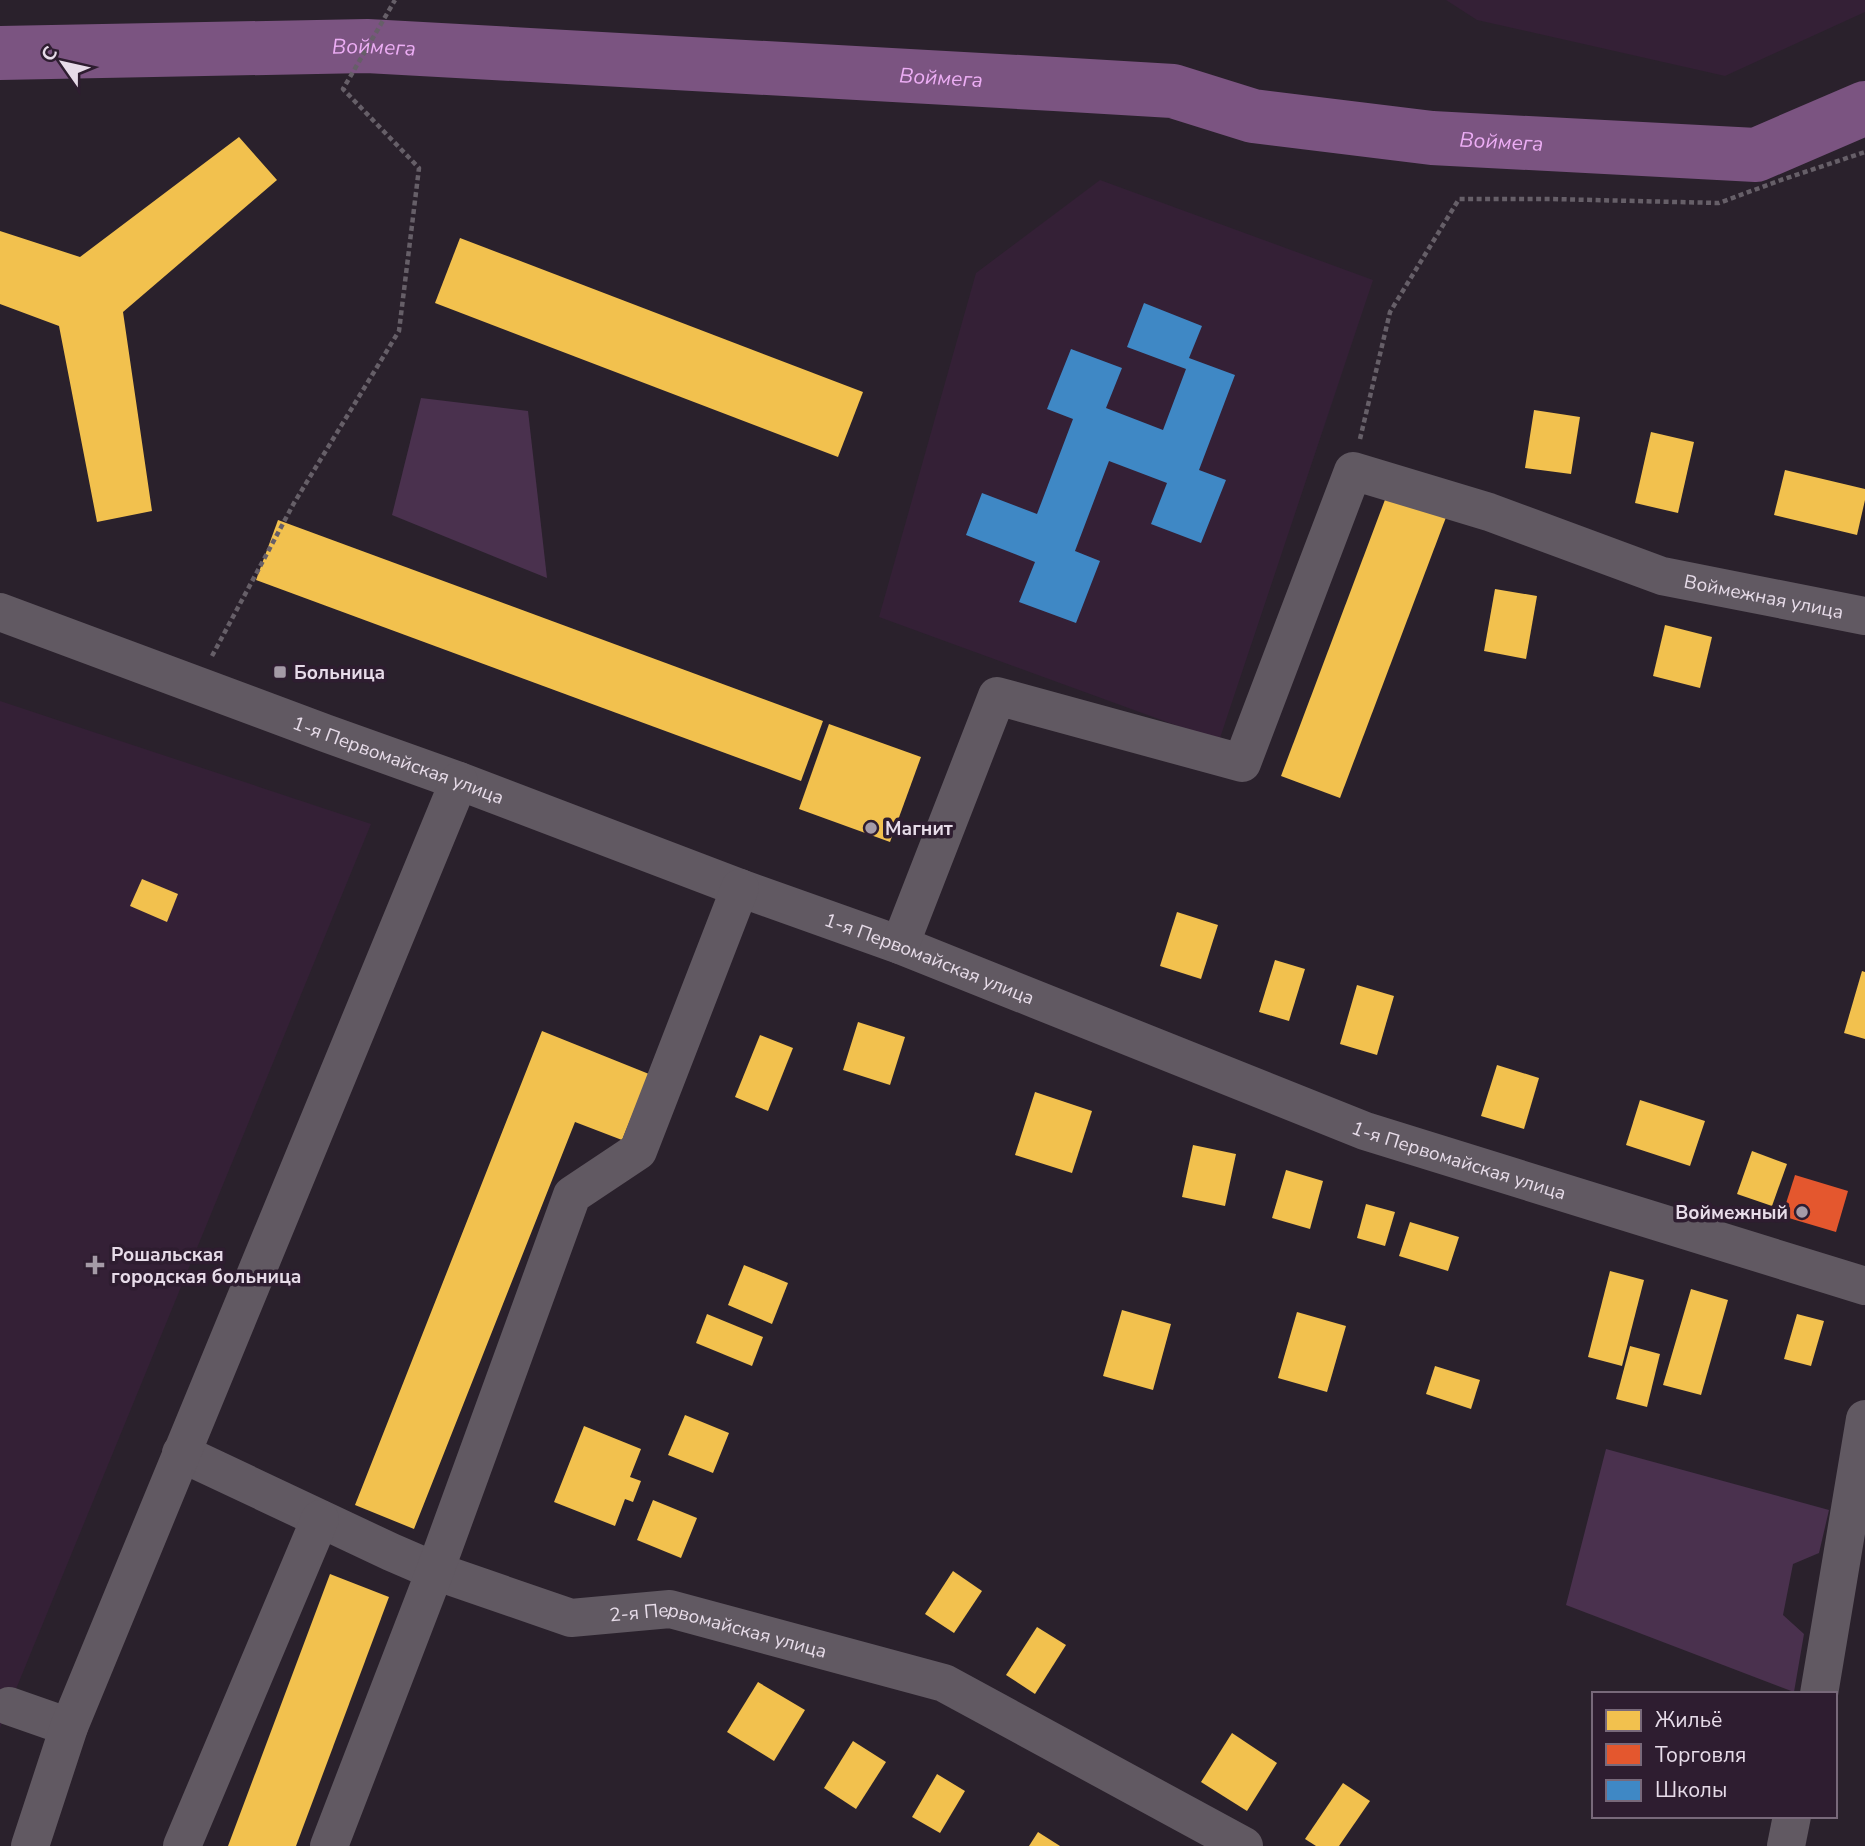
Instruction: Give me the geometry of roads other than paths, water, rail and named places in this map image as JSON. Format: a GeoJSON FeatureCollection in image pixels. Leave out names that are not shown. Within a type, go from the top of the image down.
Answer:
{"type":"FeatureCollection","features":[{"type":"Feature","properties":{"kind":"street","name":"Воймежная улица"},"geometry":{"type":"LineString","coordinates":[[900,945],[997,696],[1242,762],[1353,471],[1489,512],[1662,576],[1865,616]]}},
{"type":"Feature","properties":{"kind":"street","name":"1-я Первомайская улица"},"geometry":{"type":"LineString","coordinates":[[0,612],[900,945],[1365,1131],[1865,1286]]}},
{"type":"Feature","properties":{"kind":"street"},"geometry":{"type":"LineString","coordinates":[[30,1846],[69,1727],[459,781]]}},
{"type":"Feature","properties":{"kind":"street"},"geometry":{"type":"LineString","coordinates":[[329,1846],[435,1571],[572,1195],[638,1151],[740,888]]}},
{"type":"Feature","properties":{"kind":"street"},"geometry":{"type":"LineString","coordinates":[[1819,1692],[1865,1419]]}},
{"type":"Feature","properties":{"kind":"street","name":"2-я Первомайская улица"},"geometry":{"type":"LineString","coordinates":[[181,1453],[435,1571],[571,1618],[670,1609],[944,1682],[1244,1846]]}},
{"type":"Feature","properties":{"kind":"street"},"geometry":{"type":"LineString","coordinates":[[182,1846],[320,1519]]}},
{"type":"Feature","properties":{"kind":"street"},"geometry":{"type":"LineString","coordinates":[[9,1706],[69,1727]]}},
{"type":"Feature","properties":{"kind":"street"},"geometry":{"type":"LineString","coordinates":[[1786,1846],[1792,1818]]}},
{"type":"Feature","properties":{"kind":"waterway","name":"Воймега"},"geometry":{"type":"LineString","coordinates":[[0,53],[367,46],[1055,84],[1173,91],[1253,116],[1432,138],[1756,155],[1865,108]]}},
{"type":"Feature","properties":{"kind":"place","name":"Больница"},"geometry":{"type":"Point","coordinates":[280,672]}},
{"type":"Feature","properties":{"kind":"place","name":"Магнит"},"geometry":{"type":"Point","coordinates":[871,828]}},
{"type":"Feature","properties":{"kind":"place","name":"Воймежный"},"geometry":{"type":"Point","coordinates":[1802,1212]}},
{"type":"Feature","properties":{"kind":"place","name":"Рошальская городская больница"},"geometry":{"type":"Point","coordinates":[95,1265]}}]}
